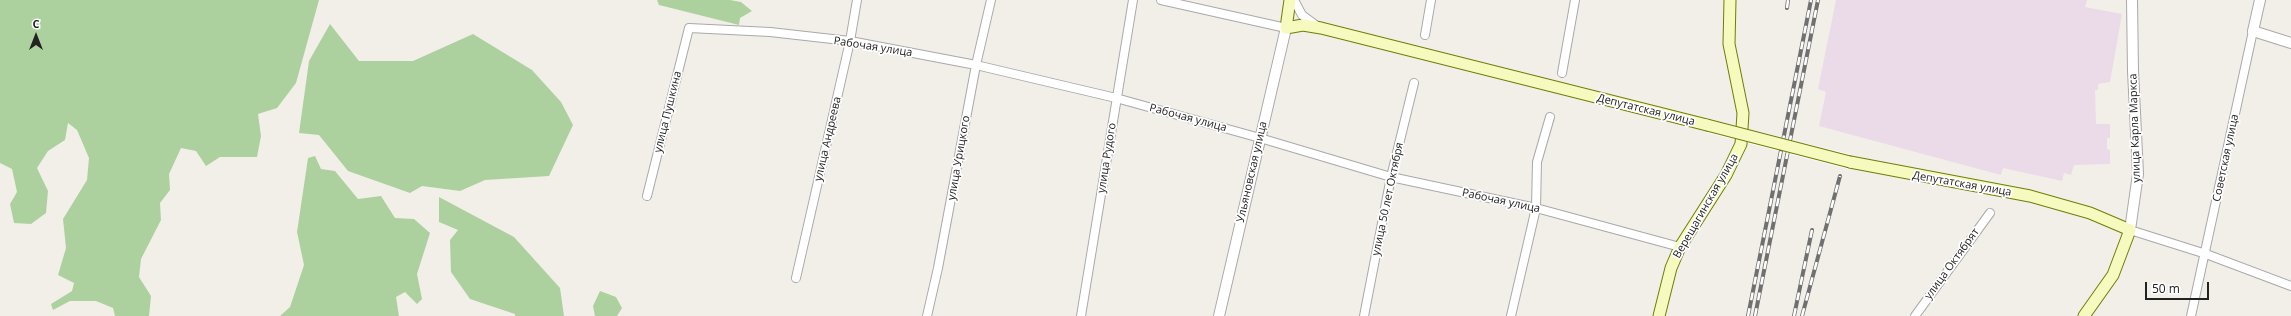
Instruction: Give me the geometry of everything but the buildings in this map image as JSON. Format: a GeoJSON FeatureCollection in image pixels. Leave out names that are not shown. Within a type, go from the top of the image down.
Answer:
{"type":"FeatureCollection","features":[{"type":"Feature","properties":{"kind":"main road"},"geometry":{"type":"LineString","coordinates":[[1286,28],[1290,0]]}},
{"type":"Feature","properties":{"kind":"main road","name":"Верещагинская улица"},"geometry":{"type":"LineString","coordinates":[[1659,316],[1671,268],[1680,247],[1726,175],[1741,144],[1743,113],[1730,44],[1730,0]]}},
{"type":"Feature","properties":{"kind":"main road","name":"Депутатская улица"},"geometry":{"type":"LineString","coordinates":[[1286,28],[1303,26],[1321,28],[1850,162],[2030,196],[2090,213],[2130,230]]}},
{"type":"Feature","properties":{"kind":"main road","name":"улица Карла Маркса"},"geometry":{"type":"LineString","coordinates":[[2084,316],[2113,275],[2130,230]]}},
{"type":"Feature","properties":{"kind":"street","name":"улица Андреева"},"geometry":{"type":"LineString","coordinates":[[796,278],[850,41],[857,0]]}},
{"type":"Feature","properties":{"kind":"street","name":"улица Урицкого"},"geometry":{"type":"LineString","coordinates":[[927,316],[938,268],[976,65],[990,0]]}},
{"type":"Feature","properties":{"kind":"street","name":"улица Рудого"},"geometry":{"type":"LineString","coordinates":[[1082,316],[1133,0]]}},
{"type":"Feature","properties":{"kind":"street","name":"Депутатская улица"},"geometry":{"type":"LineString","coordinates":[[1161,0],[1286,28]]}},
{"type":"Feature","properties":{"kind":"street"},"geometry":{"type":"LineString","coordinates":[[1294,0],[1302,15],[1309,22],[1321,28]]}},
{"type":"Feature","properties":{"kind":"street"},"geometry":{"type":"LineString","coordinates":[[1426,35],[1431,0]]}},
{"type":"Feature","properties":{"kind":"street"},"geometry":{"type":"LineString","coordinates":[[1562,73],[1575,0]]}},
{"type":"Feature","properties":{"kind":"street","name":"улица Карла Маркса"},"geometry":{"type":"LineString","coordinates":[[2130,230],[2138,174],[2133,71],[2132,0]]}},
{"type":"Feature","properties":{"kind":"street","name":"Советская улица"},"geometry":{"type":"LineString","coordinates":[[2191,316],[2206,254],[2260,0]]}},
{"type":"Feature","properties":{"kind":"street","name":"Рабочая улица"},"geometry":{"type":"LineString","coordinates":[[689,28],[770,32],[798,37],[850,41],[976,65],[1116,98],[1260,138],[1391,177],[1536,208],[1680,247]]}},
{"type":"Feature","properties":{"kind":"street","name":"улица Пушкина"},"geometry":{"type":"LineString","coordinates":[[647,196],[689,28]]}},
{"type":"Feature","properties":{"kind":"street","name":"Ульяновская улица"},"geometry":{"type":"LineString","coordinates":[[1219,316],[1286,28]]}},
{"type":"Feature","properties":{"kind":"street"},"geometry":{"type":"LineString","coordinates":[[2253,32],[2291,43]]}},
{"type":"Feature","properties":{"kind":"street","name":"улица 50 лет Октября"},"geometry":{"type":"LineString","coordinates":[[1364,316],[1391,177],[1414,83]]}},
{"type":"Feature","properties":{"kind":"street"},"geometry":{"type":"LineString","coordinates":[[1511,316],[1536,208],[1537,162],[1550,117]]}},
{"type":"Feature","properties":{"kind":"street","name":"улица Октябрят"},"geometry":{"type":"LineString","coordinates":[[1915,316],[1990,212]]}},
{"type":"Feature","properties":{"kind":"street"},"geometry":{"type":"LineString","coordinates":[[2130,230],[2206,254],[2291,286]]}},
{"type":"Feature","properties":{"kind":"shaded area"},"geometry":{"type":"Polygon","coordinates":[[[1836,0],[2087,0],[2085,7],[2122,14],[2110,82],[2098,84],[2098,90],[2095,90],[2096,124],[2110,124],[2110,138],[2107,138],[2107,149],[2110,150],[2110,164],[2074,165],[2071,175],[2064,173],[2062,181],[2003,168],[2001,175],[1819,126],[1826,92],[1818,89],[1836,0]]]}},
{"type":"Feature","properties":{"kind":"green space"},"geometry":{"type":"Polygon","coordinates":[[[0,0],[319,0],[296,83],[277,108],[258,114],[261,136],[257,157],[220,157],[206,166],[196,151],[181,148],[169,174],[170,190],[160,203],[161,220],[141,259],[139,277],[151,296],[149,316],[115,316],[113,308],[96,301],[70,301],[53,310],[51,304],[72,291],[74,283],[58,275],[66,248],[63,219],[87,180],[89,158],[77,130],[68,123],[65,140],[48,151],[37,168],[48,191],[46,213],[31,224],[14,223],[10,204],[17,192],[12,169],[0,163],[0,0]]]}},
{"type":"Feature","properties":{"kind":"green space"},"geometry":{"type":"Polygon","coordinates":[[[657,0],[730,0],[741,2],[752,11],[740,18],[739,25],[659,5],[657,0]]]}},
{"type":"Feature","properties":{"kind":"green space"},"geometry":{"type":"Polygon","coordinates":[[[330,24],[359,61],[413,61],[473,34],[532,70],[561,102],[573,125],[549,176],[485,180],[460,191],[422,186],[410,193],[348,171],[319,135],[299,133],[309,61],[330,24]]]}},
{"type":"Feature","properties":{"kind":"green space"},"geometry":{"type":"Polygon","coordinates":[[[315,156],[321,169],[335,171],[358,199],[381,196],[395,218],[414,219],[430,233],[417,274],[422,299],[417,304],[405,292],[396,297],[399,316],[280,316],[290,307],[304,265],[297,232],[308,158],[315,156]]]}},
{"type":"Feature","properties":{"kind":"green space"},"geometry":{"type":"Polygon","coordinates":[[[439,197],[514,237],[560,288],[564,316],[515,316],[515,314],[470,299],[451,272],[450,240],[458,230],[439,222],[439,197]]]}},
{"type":"Feature","properties":{"kind":"green space"},"geometry":{"type":"Polygon","coordinates":[[[600,291],[616,297],[622,308],[617,316],[595,316],[593,306],[600,291]]]}},
{"type":"Feature","properties":{"kind":"pier"},"geometry":{"type":"Polygon","coordinates":[[[1708,119],[1852,155],[1848,169],[1705,132],[1708,119]]]}},
{"type":"Feature","properties":{"kind":"railway"},"geometry":{"type":"LineString","coordinates":[[1787,8],[1788,0]]}},
{"type":"Feature","properties":{"kind":"railway"},"geometry":{"type":"LineString","coordinates":[[1748,316],[1811,0]]}},
{"type":"Feature","properties":{"kind":"railway"},"geometry":{"type":"LineString","coordinates":[[1755,316],[1818,0]]}},
{"type":"Feature","properties":{"kind":"railway"},"geometry":{"type":"LineString","coordinates":[[1802,316],[1840,176]]}},
{"type":"Feature","properties":{"kind":"railway"},"geometry":{"type":"LineString","coordinates":[[1794,316],[1812,230]]}}]}
